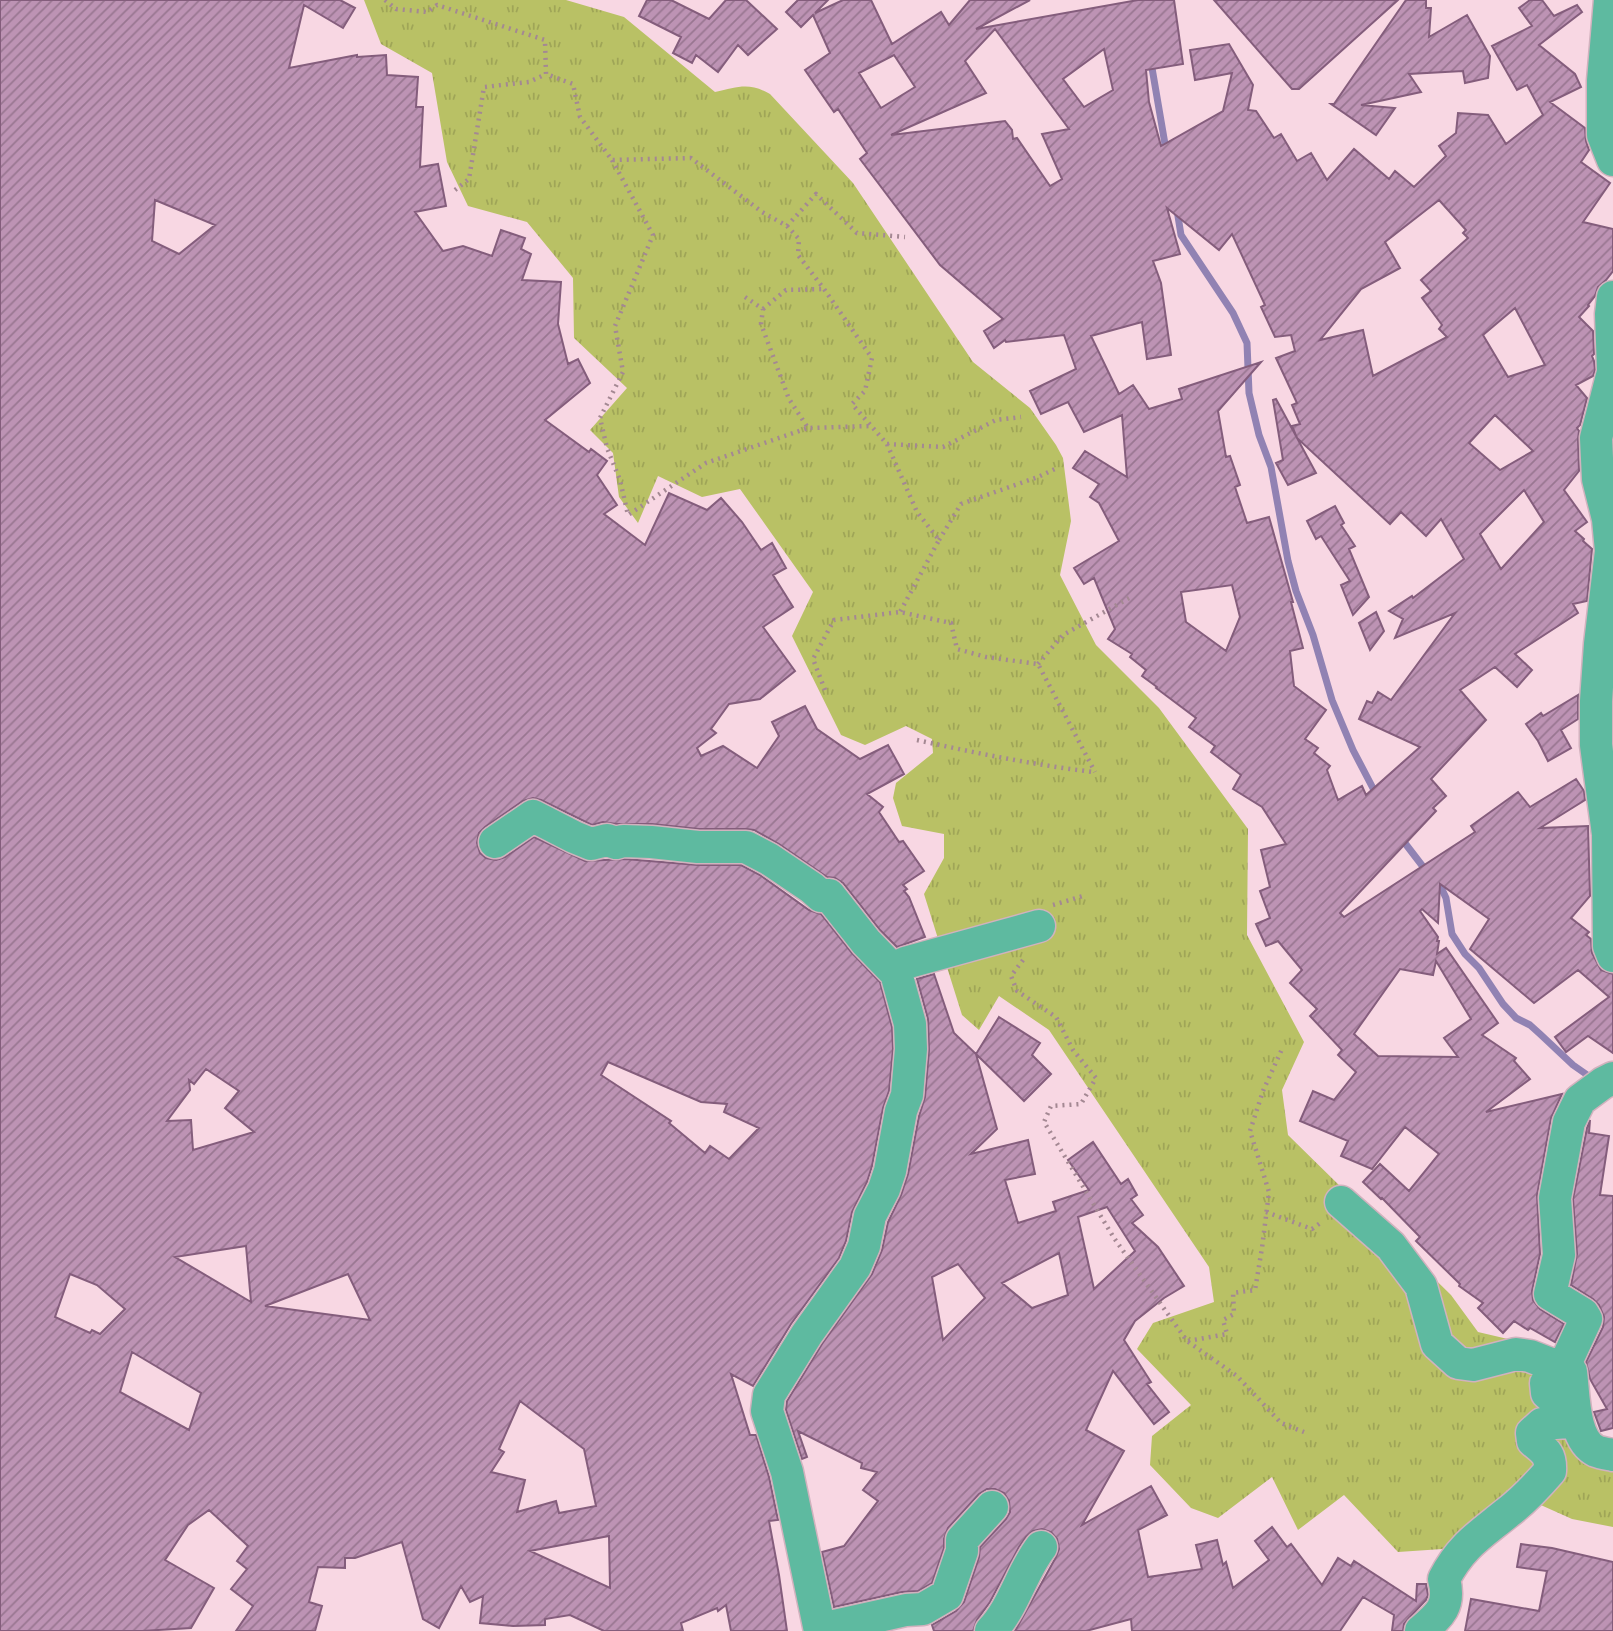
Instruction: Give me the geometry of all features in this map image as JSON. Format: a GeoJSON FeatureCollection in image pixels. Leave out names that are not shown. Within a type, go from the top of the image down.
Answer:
{"type":"FeatureCollection","features":[{"type":"Feature","properties":{"kind":"street"},"geometry":{"type":"LineString","coordinates":[[1610,0],[1603,81],[1603,135],[1613,160]]}},
{"type":"Feature","properties":{"kind":"street"},"geometry":{"type":"LineString","coordinates":[[1613,297],[1613,371],[1596,438],[1598,479],[1608,519],[1611,551],[1600,644],[1596,745],[1608,834],[1607,892],[1611,923],[1609,946],[1613,956]]}},
{"type":"Feature","properties":{"kind":"street"},"geometry":{"type":"LineString","coordinates":[[495,842],[533,816],[591,844],[607,840],[616,843],[651,842],[698,847],[746,846],[821,896],[829,895],[866,942],[896,973],[910,1024],[911,1049],[907,1095],[901,1111],[890,1171],[870,1216],[864,1246],[855,1267],[807,1334],[769,1395],[767,1410],[787,1472],[820,1630],[906,1610],[923,1609],[947,1595],[962,1551],[962,1540],[992,1507]]}},
{"type":"Feature","properties":{"kind":"street"},"geometry":{"type":"LineString","coordinates":[[896,973],[905,963],[1039,926]]}},
{"type":"Feature","properties":{"kind":"street"},"geometry":{"type":"LineString","coordinates":[[1420,1631],[1439,1617],[1448,1594],[1444,1579],[1453,1562],[1487,1528],[1510,1512],[1550,1471],[1551,1460],[1533,1441],[1531,1433],[1542,1424],[1568,1422],[1571,1415],[1547,1393],[1546,1382],[1567,1360],[1586,1319],[1583,1314],[1549,1294],[1559,1255],[1555,1198],[1569,1122],[1580,1100],[1613,1079]]}},
{"type":"Feature","properties":{"kind":"street"},"geometry":{"type":"LineString","coordinates":[[1340,1202],[1391,1246],[1421,1286],[1437,1344],[1458,1363],[1473,1365],[1516,1354],[1530,1356],[1571,1372],[1579,1429],[1585,1443],[1597,1451],[1613,1455]]}},
{"type":"Feature","properties":{"kind":"street"},"geometry":{"type":"LineString","coordinates":[[990,1631],[1002,1620],[1031,1560],[1041,1546]]}},
{"type":"Feature","properties":{"kind":"path"},"geometry":{"type":"LineString","coordinates":[[386,0],[396,9],[427,12],[437,5],[545,40],[546,74]]}},
{"type":"Feature","properties":{"kind":"path"},"geometry":{"type":"LineString","coordinates":[[455,190],[469,179],[484,87],[530,82],[546,74],[573,84],[580,117],[612,160],[653,235],[615,326],[623,372],[600,418],[628,515],[706,463],[808,428],[872,426]]}},
{"type":"Feature","properties":{"kind":"path"},"geometry":{"type":"LineString","coordinates":[[612,160],[691,158],[762,212],[787,226],[799,239],[798,255],[872,358],[864,391],[852,404],[887,444],[917,512],[939,540]]}},
{"type":"Feature","properties":{"kind":"path"},"geometry":{"type":"LineString","coordinates":[[787,226],[816,194],[857,233],[905,237]]}},
{"type":"Feature","properties":{"kind":"path"},"geometry":{"type":"LineString","coordinates":[[808,428],[789,399],[761,324],[763,309],[786,290],[824,289]]}},
{"type":"Feature","properties":{"kind":"path"},"geometry":{"type":"LineString","coordinates":[[746,298],[763,309]]}},
{"type":"Feature","properties":{"kind":"path"},"geometry":{"type":"LineString","coordinates":[[887,444],[943,447],[996,420],[1021,417]]}},
{"type":"Feature","properties":{"kind":"path"},"geometry":{"type":"LineString","coordinates":[[900,612],[961,504],[1057,468]]}},
{"type":"Feature","properties":{"kind":"path"},"geometry":{"type":"LineString","coordinates":[[1038,664],[1063,635],[1131,597]]}},
{"type":"Feature","properties":{"kind":"path"},"geometry":{"type":"LineString","coordinates":[[825,690],[813,659],[834,620],[900,612],[951,623],[957,649],[986,657],[1038,664]]}},
{"type":"Feature","properties":{"kind":"path"},"geometry":{"type":"LineString","coordinates":[[917,740],[1058,768],[1095,772],[1038,664]]}},
{"type":"Feature","properties":{"kind":"path"},"geometry":{"type":"LineString","coordinates":[[1083,896],[1049,906],[1025,957],[1011,976],[1017,991],[1056,1017],[1073,1050],[1096,1078],[1081,1104],[1051,1106],[1044,1122],[1114,1238],[1188,1341],[1237,1376],[1281,1423],[1304,1432]]}},
{"type":"Feature","properties":{"kind":"path"},"geometry":{"type":"LineString","coordinates":[[1188,1341],[1227,1334],[1223,1320],[1234,1314],[1233,1293],[1255,1290],[1269,1192],[1250,1131],[1263,1091],[1282,1049]]}},
{"type":"Feature","properties":{"kind":"green space"},"geometry":{"type":"Polygon","coordinates":[[[364,0],[566,0],[624,17],[715,92],[749,87],[770,94],[853,183],[973,362],[1030,408],[1056,445],[1063,458],[1071,521],[1060,575],[1096,645],[1159,708],[1248,829],[1247,935],[1304,1042],[1282,1090],[1288,1135],[1451,1295],[1478,1332],[1534,1345],[1570,1436],[1613,1450],[1613,1527],[1572,1519],[1507,1490],[1487,1546],[1398,1552],[1344,1495],[1298,1530],[1272,1477],[1218,1518],[1191,1508],[1150,1465],[1152,1436],[1191,1405],[1137,1349],[1153,1323],[1214,1302],[1209,1267],[1049,1030],[999,996],[979,1030],[962,1015],[924,894],[944,858],[944,834],[902,826],[893,798],[896,783],[933,753],[932,739],[906,726],[865,745],[841,735],[792,636],[813,592],[740,489],[702,497],[658,476],[638,523],[619,497],[613,453],[590,430],[627,388],[574,338],[573,278],[527,222],[468,206],[447,162],[432,73],[381,44],[364,0]]]}},
{"type":"Feature","properties":{"kind":"building"},"geometry":{"type":"Polygon","coordinates":[[[0,0],[340,0],[355,8],[343,28],[304,5],[289,68],[357,55],[386,55],[387,75],[418,77],[416,107],[423,107],[420,167],[438,164],[446,206],[415,212],[443,251],[463,246],[492,256],[501,230],[525,238],[521,249],[531,254],[522,280],[561,282],[558,324],[568,364],[578,359],[590,383],[545,420],[589,452],[591,449],[607,461],[597,475],[617,505],[604,514],[645,545],[669,493],[707,510],[721,498],[761,550],[772,543],[786,568],[773,575],[793,607],[763,627],[795,671],[760,699],[729,704],[711,729],[716,733],[697,748],[701,756],[723,746],[757,768],[779,736],[772,722],[805,706],[817,729],[860,759],[888,745],[904,774],[867,794],[883,807],[879,812],[899,842],[903,841],[924,871],[903,885],[907,889],[904,891],[925,937],[897,947],[843,883],[827,877],[754,830],[603,822],[592,825],[533,798],[523,801],[485,827],[479,833],[477,843],[480,853],[486,858],[496,860],[534,837],[585,861],[625,859],[698,865],[741,865],[760,875],[809,910],[821,914],[852,953],[880,982],[892,1027],[889,1091],[872,1166],[852,1212],[846,1241],[839,1258],[791,1324],[753,1386],[731,1374],[750,1435],[756,1435],[769,1477],[778,1520],[769,1521],[787,1631],[731,1631],[726,1605],[718,1611],[717,1608],[681,1623],[683,1631],[604,1631],[570,1615],[545,1619],[545,1625],[480,1623],[483,1596],[470,1602],[461,1586],[439,1628],[423,1619],[402,1542],[355,1558],[345,1558],[345,1568],[318,1567],[309,1602],[322,1606],[315,1631],[236,1631],[253,1606],[231,1589],[247,1569],[237,1561],[248,1546],[209,1510],[188,1525],[165,1560],[214,1588],[191,1628],[142,1631],[0,1631],[0,0]],[[155,200],[152,241],[179,254],[215,225],[155,200]],[[608,1062],[601,1075],[671,1121],[669,1123],[705,1153],[710,1146],[729,1159],[759,1128],[724,1112],[727,1104],[701,1102],[608,1062]],[[206,1069],[194,1084],[189,1080],[190,1090],[167,1121],[191,1120],[193,1150],[254,1132],[225,1108],[239,1091],[206,1069]],[[246,1246],[175,1257],[251,1302],[246,1246]],[[70,1274],[55,1317],[90,1333],[92,1330],[100,1334],[125,1309],[97,1285],[70,1274]],[[348,1274],[265,1306],[370,1320],[348,1274]],[[132,1352],[120,1392],[189,1430],[201,1393],[132,1352]],[[520,1401],[499,1449],[504,1452],[491,1472],[525,1480],[517,1512],[556,1501],[559,1513],[596,1506],[584,1449],[520,1401]],[[609,1536],[530,1551],[610,1588],[609,1536]]]}},
{"type":"Feature","properties":{"kind":"building"},"geometry":{"type":"Polygon","coordinates":[[[647,0],[671,0],[709,19],[726,0],[746,0],[777,29],[748,55],[738,45],[718,72],[696,55],[692,63],[673,53],[681,37],[639,16],[647,0]]]}},
{"type":"Feature","properties":{"kind":"building"},"geometry":{"type":"Polygon","coordinates":[[[798,0],[828,0],[815,13],[843,0],[871,0],[892,44],[941,12],[949,25],[970,0],[1030,0],[976,29],[1138,0],[1174,0],[1183,64],[1146,70],[1149,102],[1161,146],[1223,111],[1232,73],[1195,80],[1190,50],[1229,44],[1253,85],[1248,110],[1256,111],[1274,138],[1281,134],[1297,161],[1311,153],[1327,180],[1354,149],[1389,179],[1395,171],[1414,187],[1446,156],[1439,146],[1456,133],[1458,113],[1488,115],[1506,144],[1543,115],[1527,85],[1517,90],[1492,46],[1532,26],[1519,8],[1530,0],[1542,0],[1554,16],[1577,5],[1582,12],[1539,45],[1575,74],[1581,87],[1550,102],[1585,128],[1589,150],[1581,162],[1610,183],[1583,222],[1613,229],[1613,271],[1598,287],[1589,306],[1579,317],[1593,331],[1592,356],[1595,370],[1593,376],[1576,385],[1587,398],[1577,428],[1579,471],[1564,490],[1587,522],[1575,531],[1592,549],[1587,601],[1573,604],[1578,613],[1515,654],[1532,670],[1517,687],[1495,667],[1460,690],[1486,720],[1431,779],[1446,796],[1433,808],[1436,811],[1340,913],[1344,917],[1475,832],[1471,826],[1518,792],[1530,807],[1576,779],[1584,791],[1585,800],[1540,828],[1588,826],[1590,896],[1571,918],[1589,932],[1586,935],[1591,939],[1592,953],[1601,970],[1613,974],[1613,1053],[1588,1036],[1566,1052],[1555,1037],[1609,997],[1578,970],[1534,1003],[1470,949],[1489,919],[1440,884],[1438,923],[1422,909],[1420,911],[1438,937],[1437,954],[1446,948],[1498,1023],[1482,1035],[1516,1058],[1514,1061],[1530,1079],[1486,1112],[1562,1094],[1551,1118],[1537,1195],[1540,1254],[1532,1291],[1533,1300],[1540,1309],[1564,1324],[1555,1342],[1514,1321],[1503,1333],[1478,1308],[1483,1303],[1459,1286],[1460,1284],[1416,1241],[1420,1237],[1363,1182],[1380,1164],[1409,1191],[1439,1154],[1405,1127],[1372,1169],[1341,1156],[1348,1141],[1300,1121],[1313,1091],[1334,1100],[1356,1072],[1338,1055],[1342,1050],[1310,1016],[1317,1009],[1290,983],[1302,970],[1278,941],[1266,946],[1256,924],[1270,918],[1260,891],[1270,887],[1261,850],[1286,844],[1262,807],[1233,789],[1241,775],[1211,752],[1215,746],[1189,727],[1196,718],[1142,676],[1146,670],[1130,657],[1132,654],[1108,639],[1115,629],[1094,578],[1084,584],[1074,568],[1119,541],[1099,503],[1090,497],[1099,484],[1073,468],[1085,451],[1127,477],[1122,415],[1084,432],[1068,402],[1041,414],[1030,391],[1076,369],[1064,335],[1005,340],[994,348],[984,331],[1003,319],[940,265],[860,159],[867,153],[838,109],[834,112],[805,70],[830,53],[813,15],[801,27],[786,12],[798,0]],[[995,29],[965,61],[986,93],[891,135],[1005,121],[1012,130],[1013,139],[1017,138],[1050,186],[1062,179],[1042,134],[1069,129],[995,29]],[[1104,49],[1063,79],[1084,107],[1113,90],[1104,49]],[[894,55],[859,73],[881,108],[915,87],[894,55]],[[1439,200],[1385,242],[1400,268],[1361,289],[1320,340],[1363,330],[1373,376],[1447,337],[1439,329],[1442,325],[1422,298],[1431,291],[1421,280],[1468,238],[1463,233],[1466,230],[1439,200]],[[1167,208],[1180,254],[1153,261],[1161,283],[1171,355],[1147,359],[1142,322],[1091,336],[1119,394],[1133,385],[1149,409],[1182,399],[1179,389],[1261,362],[1218,411],[1226,457],[1230,456],[1240,485],[1235,487],[1247,523],[1269,517],[1303,648],[1290,651],[1294,686],[1326,710],[1305,739],[1318,748],[1314,753],[1330,766],[1327,770],[1338,800],[1362,786],[1366,795],[1420,747],[1359,719],[1367,701],[1372,703],[1378,692],[1391,700],[1455,613],[1395,638],[1403,619],[1389,611],[1412,596],[1413,598],[1464,559],[1441,519],[1426,536],[1401,512],[1390,524],[1297,438],[1292,426],[1300,424],[1292,405],[1297,403],[1276,358],[1295,351],[1291,335],[1275,337],[1261,307],[1265,305],[1232,234],[1219,250],[1167,208]],[[1515,308],[1483,335],[1508,377],[1545,365],[1515,308]],[[1495,415],[1469,443],[1500,470],[1533,451],[1495,415]],[[1524,490],[1480,534],[1501,569],[1544,522],[1524,490]],[[1232,585],[1181,592],[1186,622],[1226,651],[1240,617],[1232,585]],[[1436,961],[1433,975],[1400,969],[1354,1034],[1378,1056],[1458,1057],[1444,1038],[1471,1019],[1436,961]]]}},
{"type":"Feature","properties":{"kind":"building"},"geometry":{"type":"Polygon","coordinates":[[[1214,0],[1398,0],[1299,89],[1292,89],[1214,0]]]}},
{"type":"Feature","properties":{"kind":"building"},"geometry":{"type":"Polygon","coordinates":[[[1406,0],[1426,0],[1426,8],[1431,8],[1429,37],[1467,15],[1490,56],[1488,78],[1465,83],[1463,71],[1409,74],[1421,92],[1361,105],[1395,108],[1376,135],[1331,104],[1334,104],[1406,0]]]}},
{"type":"Feature","properties":{"kind":"building"},"geometry":{"type":"Polygon","coordinates":[[[1276,399],[1316,473],[1288,485],[1276,463],[1283,460],[1273,400],[1276,399]]]}},
{"type":"Feature","properties":{"kind":"building"},"geometry":{"type":"Polygon","coordinates":[[[1335,506],[1344,523],[1341,525],[1355,546],[1349,549],[1369,597],[1353,615],[1341,585],[1350,581],[1321,536],[1316,539],[1307,521],[1335,506]]]}},
{"type":"Feature","properties":{"kind":"building"},"geometry":{"type":"Polygon","coordinates":[[[1376,612],[1384,631],[1370,650],[1359,623],[1376,612]]]}},
{"type":"Feature","properties":{"kind":"building"},"geometry":{"type":"Polygon","coordinates":[[[1578,695],[1578,719],[1561,730],[1571,748],[1548,761],[1526,724],[1541,713],[1543,716],[1578,695]]]}},
{"type":"Feature","properties":{"kind":"building"},"geometry":{"type":"Polygon","coordinates":[[[934,974],[954,1033],[976,1054],[997,1129],[971,1154],[1028,1140],[1035,1174],[1005,1180],[1018,1223],[1056,1211],[1053,1202],[1089,1190],[1068,1160],[1093,1142],[1121,1184],[1128,1179],[1137,1195],[1131,1199],[1143,1215],[1132,1223],[1158,1247],[1184,1286],[1135,1321],[1124,1340],[1151,1382],[1147,1384],[1169,1412],[1154,1424],[1113,1371],[1086,1430],[1124,1451],[1082,1525],[1151,1486],[1167,1515],[1138,1530],[1148,1577],[1202,1569],[1196,1545],[1217,1540],[1223,1565],[1226,1562],[1233,1588],[1269,1560],[1255,1541],[1272,1527],[1287,1547],[1291,1544],[1322,1585],[1338,1558],[1351,1566],[1354,1561],[1416,1601],[1417,1584],[1426,1584],[1426,1600],[1404,1624],[1403,1631],[1392,1631],[1394,1615],[1363,1597],[1340,1631],[1132,1631],[1131,1619],[1086,1631],[1015,1631],[1059,1549],[1057,1539],[1051,1532],[1042,1529],[1033,1531],[1019,1547],[973,1631],[934,1631],[932,1625],[956,1611],[964,1602],[980,1547],[1010,1512],[1009,1501],[1004,1493],[995,1489],[987,1489],[979,1494],[948,1528],[932,1583],[918,1591],[834,1607],[822,1552],[844,1546],[878,1501],[863,1490],[877,1472],[861,1468],[862,1463],[798,1431],[807,1457],[802,1459],[786,1410],[787,1401],[822,1344],[872,1274],[882,1250],[888,1222],[908,1174],[925,1097],[929,1050],[928,1019],[917,979],[934,974]],[[1107,1207],[1078,1217],[1094,1289],[1135,1251],[1107,1207]],[[1059,1253],[1002,1283],[1032,1308],[1068,1295],[1059,1253]],[[958,1264],[932,1277],[943,1340],[985,1298],[958,1264]]]}},
{"type":"Feature","properties":{"kind":"building"},"geometry":{"type":"Polygon","coordinates":[[[999,1017],[1040,1043],[1032,1055],[1051,1074],[1024,1101],[976,1054],[999,1017]]]}},
{"type":"Feature","properties":{"kind":"building"},"geometry":{"type":"Polygon","coordinates":[[[1590,1120],[1589,1133],[1609,1136],[1600,1195],[1613,1196],[1613,1428],[1601,1431],[1594,1412],[1607,1409],[1590,1379],[1586,1362],[1603,1327],[1604,1317],[1593,1299],[1571,1285],[1577,1254],[1573,1199],[1590,1120]]]}},
{"type":"Feature","properties":{"kind":"building"},"geometry":{"type":"Polygon","coordinates":[[[1521,1544],[1613,1562],[1613,1631],[1465,1631],[1471,1599],[1539,1611],[1547,1571],[1517,1567],[1521,1544]]]}},
{"type":"Feature","properties":{"kind":"waterway"},"geometry":{"type":"LineString","coordinates":[[1151,62],[1166,150]]}},
{"type":"Feature","properties":{"kind":"waterway"},"geometry":{"type":"LineString","coordinates":[[1177,210],[1181,235],[1233,313],[1247,343],[1249,393],[1259,435],[1271,467],[1296,591],[1313,635],[1332,700],[1353,750],[1376,794]]}},
{"type":"Feature","properties":{"kind":"waterway"},"geometry":{"type":"LineString","coordinates":[[1401,838],[1439,883],[1446,898],[1452,934],[1503,1004],[1516,1018],[1530,1025],[1573,1065],[1593,1079]]}}]}
